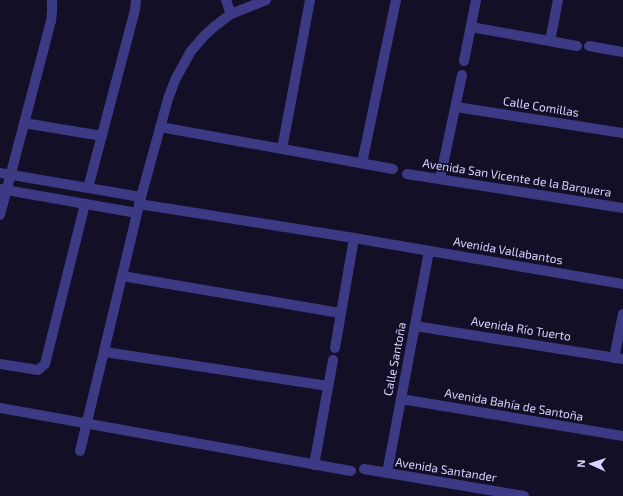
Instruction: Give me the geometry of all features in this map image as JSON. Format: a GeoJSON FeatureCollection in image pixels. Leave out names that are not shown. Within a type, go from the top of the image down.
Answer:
{"type":"FeatureCollection","features":[{"type":"Feature","properties":{"kind":"street"},"geometry":{"type":"LineString","coordinates":[[0,215],[5,174],[24,123],[51,21],[52,0]]}},
{"type":"Feature","properties":{"kind":"street"},"geometry":{"type":"LineString","coordinates":[[88,188],[136,10],[136,0]]}},
{"type":"Feature","properties":{"kind":"street"},"geometry":{"type":"LineString","coordinates":[[226,0],[231,14]]}},
{"type":"Feature","properties":{"kind":"street"},"geometry":{"type":"LineString","coordinates":[[80,451],[105,352],[139,204],[172,86],[191,51],[205,35],[231,14],[266,0]]}},
{"type":"Feature","properties":{"kind":"street"},"geometry":{"type":"LineString","coordinates":[[282,149],[310,0]]}},
{"type":"Feature","properties":{"kind":"street"},"geometry":{"type":"LineString","coordinates":[[362,163],[396,0]]}},
{"type":"Feature","properties":{"kind":"street"},"geometry":{"type":"LineString","coordinates":[[464,61],[476,0]]}},
{"type":"Feature","properties":{"kind":"street"},"geometry":{"type":"LineString","coordinates":[[550,41],[558,0]]}},
{"type":"Feature","properties":{"kind":"street"},"geometry":{"type":"LineString","coordinates":[[471,27],[577,46]]}},
{"type":"Feature","properties":{"kind":"street"},"geometry":{"type":"LineString","coordinates":[[588,46],[623,52]]}},
{"type":"Feature","properties":{"kind":"street"},"geometry":{"type":"LineString","coordinates":[[440,179],[462,75]]}},
{"type":"Feature","properties":{"kind":"street","name":"Calle Comillas"},"geometry":{"type":"LineString","coordinates":[[456,107],[623,133]]}},
{"type":"Feature","properties":{"kind":"street"},"geometry":{"type":"LineString","coordinates":[[24,123],[102,136]]}},
{"type":"Feature","properties":{"kind":"street"},"geometry":{"type":"LineString","coordinates":[[160,127],[393,169]]}},
{"type":"Feature","properties":{"kind":"street"},"geometry":{"type":"LineString","coordinates":[[5,174],[88,188],[139,204]]}},
{"type":"Feature","properties":{"kind":"street","name":"Avenida San Vicente de la Barquera"},"geometry":{"type":"LineString","coordinates":[[407,174],[623,208]]}},
{"type":"Feature","properties":{"kind":"street"},"geometry":{"type":"LineString","coordinates":[[3,190],[85,204],[139,204]]}},
{"type":"Feature","properties":{"kind":"street"},"geometry":{"type":"LineString","coordinates":[[0,364],[38,370],[45,364],[85,204]]}},
{"type":"Feature","properties":{"kind":"street","name":"Avenida Vallabantos"},"geometry":{"type":"LineString","coordinates":[[139,204],[354,238],[623,284]]}},
{"type":"Feature","properties":{"kind":"street"},"geometry":{"type":"LineString","coordinates":[[335,348],[354,238]]}},
{"type":"Feature","properties":{"kind":"street","name":"Calle Santoña"},"geometry":{"type":"LineString","coordinates":[[386,473],[429,251]]}},
{"type":"Feature","properties":{"kind":"street"},"geometry":{"type":"LineString","coordinates":[[122,276],[340,313]]}},
{"type":"Feature","properties":{"kind":"street"},"geometry":{"type":"LineString","coordinates":[[619,358],[623,314]]}},
{"type":"Feature","properties":{"kind":"street","name":"Avenida Río Tuerto"},"geometry":{"type":"LineString","coordinates":[[415,326],[619,358]]}},
{"type":"Feature","properties":{"kind":"street"},"geometry":{"type":"LineString","coordinates":[[105,352],[328,386]]}},
{"type":"Feature","properties":{"kind":"street"},"geometry":{"type":"LineString","coordinates":[[314,465],[333,360]]}},
{"type":"Feature","properties":{"kind":"street","name":"Avenida Bahía de Santoña"},"geometry":{"type":"LineString","coordinates":[[401,399],[623,436]]}},
{"type":"Feature","properties":{"kind":"street"},"geometry":{"type":"LineString","coordinates":[[0,408],[350,471]]}},
{"type":"Feature","properties":{"kind":"street","name":"Avenida Santander"},"geometry":{"type":"LineString","coordinates":[[364,469],[524,496]]}}]}
